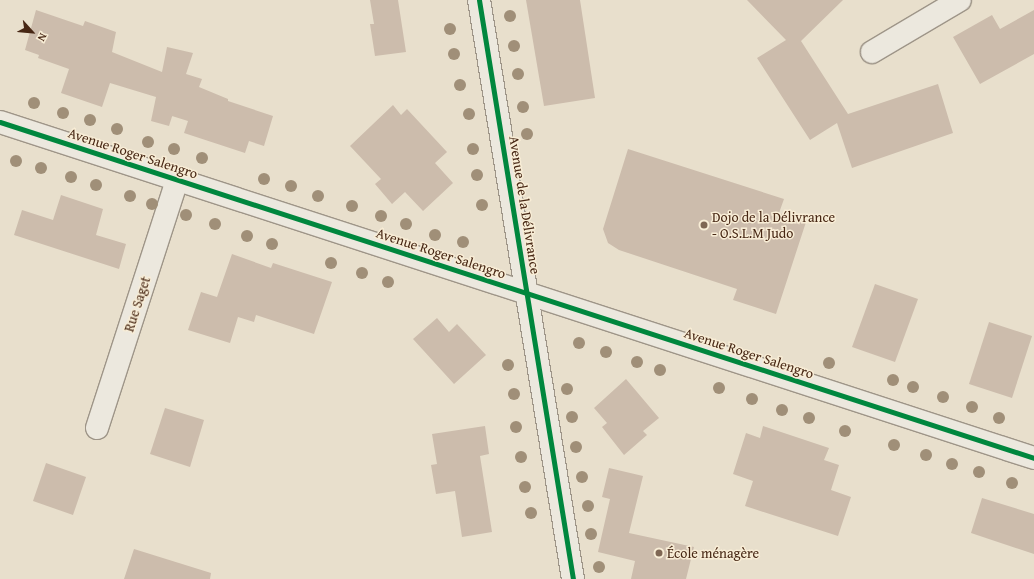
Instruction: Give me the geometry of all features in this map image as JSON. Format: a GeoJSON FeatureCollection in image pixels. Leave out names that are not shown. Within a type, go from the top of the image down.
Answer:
{"type":"FeatureCollection","features":[{"type":"Feature","properties":{"kind":"street","name":"Avenue de la Délivrance"},"geometry":{"type":"LineString","coordinates":[[479,0],[573,579]]}},
{"type":"Feature","properties":{"kind":"street"},"geometry":{"type":"LineString","coordinates":[[872,52],[960,0]]}},
{"type":"Feature","properties":{"kind":"street","name":"Avenue Roger Salengro"},"geometry":{"type":"LineString","coordinates":[[0,122],[1034,458]]}},
{"type":"Feature","properties":{"kind":"street","name":"Rue Saget"},"geometry":{"type":"LineString","coordinates":[[97,428],[177,180]]}},
{"type":"Feature","properties":{"kind":"building"},"geometry":{"type":"Polygon","coordinates":[[[370,0],[398,0],[406,52],[375,56],[370,24],[374,24],[370,0]]]}},
{"type":"Feature","properties":{"kind":"building"},"geometry":{"type":"Polygon","coordinates":[[[526,0],[580,0],[595,98],[544,106],[526,0]]]}},
{"type":"Feature","properties":{"kind":"building"},"geometry":{"type":"Polygon","coordinates":[[[747,0],[843,0],[801,41],[848,114],[938,84],[953,133],[852,168],[837,123],[810,140],[757,58],[786,40],[747,0]]]}},
{"type":"Feature","properties":{"kind":"building"},"geometry":{"type":"Polygon","coordinates":[[[36,10],[83,26],[85,21],[116,32],[112,52],[162,72],[167,47],[193,53],[186,74],[202,79],[199,87],[228,99],[228,101],[273,116],[264,146],[249,141],[245,153],[184,133],[188,121],[172,116],[169,126],[151,121],[156,97],[110,83],[102,107],[61,93],[69,69],[38,58],[39,55],[25,50],[36,10]]]}},
{"type":"Feature","properties":{"kind":"building"},"geometry":{"type":"Polygon","coordinates":[[[1034,10],[1034,54],[980,84],[953,37],[992,15],[1000,29],[1034,10]]]}},
{"type":"Feature","properties":{"kind":"building"},"geometry":{"type":"Polygon","coordinates":[[[393,105],[401,115],[407,109],[447,152],[435,163],[453,183],[423,211],[405,192],[392,204],[375,184],[381,179],[350,146],[393,105]]]}},
{"type":"Feature","properties":{"kind":"building","name":"Dojo de la Délivrance - O.S.L.M Judo"},"geometry":{"type":"Polygon","coordinates":[[[628,149],[784,199],[779,213],[806,222],[776,314],[733,300],[737,289],[619,250],[608,243],[603,229],[628,149]]]}},
{"type":"Feature","properties":{"kind":"building"},"geometry":{"type":"Polygon","coordinates":[[[61,195],[103,209],[96,235],[126,244],[119,269],[14,235],[22,210],[53,220],[61,195]]]}},
{"type":"Feature","properties":{"kind":"building"},"geometry":{"type":"Polygon","coordinates":[[[232,254],[271,268],[273,263],[332,282],[314,334],[256,315],[254,322],[238,317],[230,343],[188,330],[201,292],[217,297],[232,254]]]}},
{"type":"Feature","properties":{"kind":"building"},"geometry":{"type":"Polygon","coordinates":[[[875,284],[918,299],[895,362],[852,347],[875,284]]]}},
{"type":"Feature","properties":{"kind":"building"},"geometry":{"type":"Polygon","coordinates":[[[437,318],[449,332],[457,324],[486,355],[454,384],[413,339],[437,318]]]}},
{"type":"Feature","properties":{"kind":"building"},"geometry":{"type":"Polygon","coordinates":[[[989,322],[1032,336],[1012,398],[969,384],[989,322]]]}},
{"type":"Feature","properties":{"kind":"building"},"geometry":{"type":"Polygon","coordinates":[[[626,379],[659,418],[643,431],[647,435],[624,455],[602,427],[607,423],[594,408],[626,379]]]}},
{"type":"Feature","properties":{"kind":"building"},"geometry":{"type":"Polygon","coordinates":[[[165,408],[204,420],[190,467],[150,454],[165,408]]]}},
{"type":"Feature","properties":{"kind":"building"},"geometry":{"type":"Polygon","coordinates":[[[485,426],[489,454],[480,456],[492,532],[462,537],[455,491],[436,494],[431,465],[437,464],[432,434],[485,426]]]}},
{"type":"Feature","properties":{"kind":"building"},"geometry":{"type":"Polygon","coordinates":[[[763,426],[829,448],[824,460],[839,465],[831,490],[851,497],[838,536],[745,506],[753,481],[733,474],[746,433],[760,438],[763,426]]]}},
{"type":"Feature","properties":{"kind":"building"},"geometry":{"type":"Polygon","coordinates":[[[46,463],[86,477],[73,515],[33,501],[46,463]]]}},
{"type":"Feature","properties":{"kind":"building","name":"École ménagère"},"geometry":{"type":"Polygon","coordinates":[[[609,468],[643,476],[629,533],[694,547],[686,579],[631,579],[635,561],[598,552],[610,499],[602,497],[609,468]]]}},
{"type":"Feature","properties":{"kind":"building"},"geometry":{"type":"Polygon","coordinates":[[[982,498],[1034,514],[1034,554],[971,533],[982,498]]]}},
{"type":"Feature","properties":{"kind":"building"},"geometry":{"type":"Polygon","coordinates":[[[134,549],[211,573],[210,579],[124,579],[134,549]]]}},
{"type":"Feature","properties":{"kind":"cycle path"},"geometry":{"type":"LineString","coordinates":[[479,0],[573,579]]}},
{"type":"Feature","properties":{"kind":"cycle path"},"geometry":{"type":"LineString","coordinates":[[0,122],[1034,458]]}},
{"type":"Feature","properties":{"kind":"place","name":"Dojo de la Délivrance - O.S.L.M Judo"},"geometry":{"type":"Point","coordinates":[704,225]}},
{"type":"Feature","properties":{"kind":"place","name":"École ménagère"},"geometry":{"type":"Point","coordinates":[659,553]}}]}
